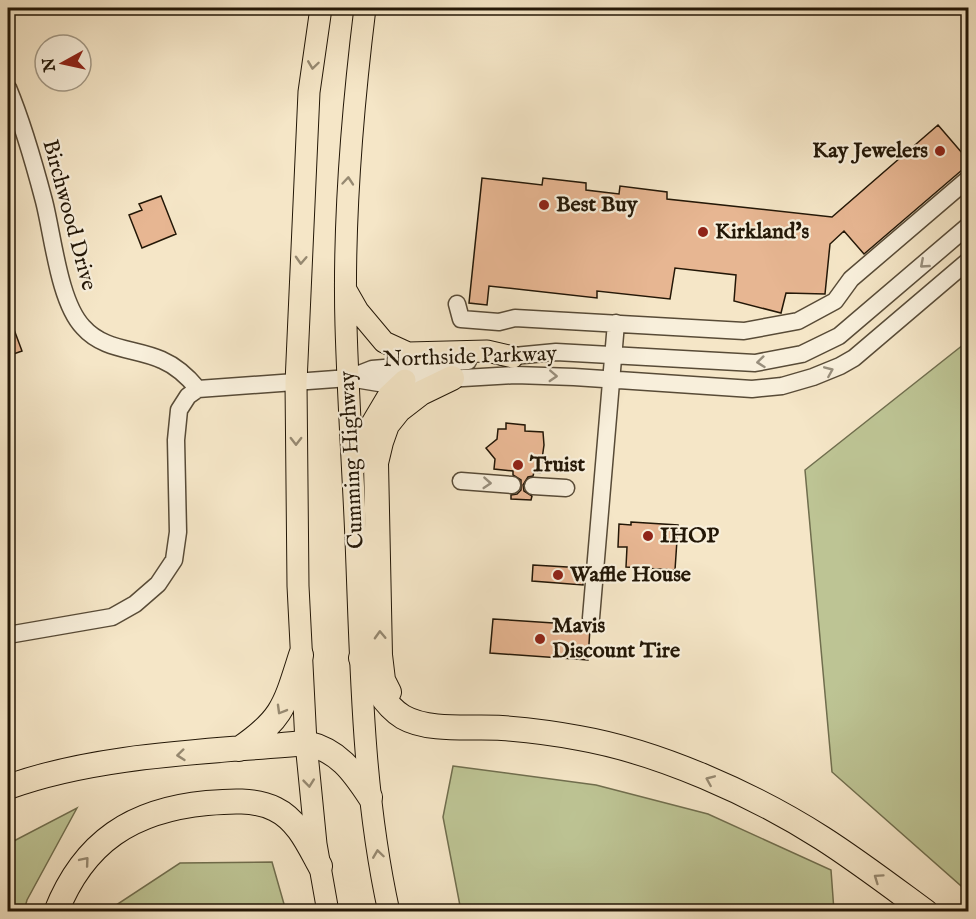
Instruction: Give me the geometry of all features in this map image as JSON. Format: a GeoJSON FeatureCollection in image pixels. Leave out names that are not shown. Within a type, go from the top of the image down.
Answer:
{"type":"FeatureCollection","features":[{"type":"Feature","properties":{"kind":"highway"},"geometry":{"type":"LineString","coordinates":[[452,378],[421,393],[399,410],[387,425],[378,453],[376,463],[377,534],[383,680],[391,696],[415,712],[471,716],[490,720],[504,729]]}},
{"type":"Feature","properties":{"kind":"highway"},"geometry":{"type":"LineString","coordinates":[[239,749],[267,729],[284,706],[301,655]]}},
{"type":"Feature","properties":{"kind":"highway"},"geometry":{"type":"LineString","coordinates":[[361,658],[385,701],[403,717],[421,723],[444,726],[504,729],[581,738],[639,753],[729,788],[776,811],[822,838],[926,912]]}},
{"type":"Feature","properties":{"kind":"highway"},"geometry":{"type":"LineString","coordinates":[[8,787],[87,766],[306,743],[324,748],[341,759],[370,797]]}},
{"type":"Feature","properties":{"kind":"highway"},"geometry":{"type":"LineString","coordinates":[[56,912],[64,891],[77,870],[95,849],[117,830],[141,817],[165,809],[243,801],[260,803],[276,809],[290,820],[303,835],[320,866]]}},
{"type":"Feature","properties":{"kind":"main road"},"geometry":{"type":"LineString","coordinates":[[321,8],[309,92],[296,383],[298,586],[306,743],[320,866],[328,912]]}},
{"type":"Feature","properties":{"kind":"main road","name":"Cumming Highway"},"geometry":{"type":"LineString","coordinates":[[365,8],[348,192],[346,290],[361,658],[370,797],[389,912]]}},
{"type":"Feature","properties":{"kind":"main road"},"geometry":{"type":"LineString","coordinates":[[358,67],[373,8]]}},
{"type":"Feature","properties":{"kind":"main road"},"geometry":{"type":"LineString","coordinates":[[346,290],[358,311],[384,342],[408,353],[487,351],[513,357]]}},
{"type":"Feature","properties":{"kind":"main road"},"geometry":{"type":"LineString","coordinates":[[353,470],[359,462],[372,423],[388,396],[405,380]]}},
{"type":"Feature","properties":{"kind":"street","name":"Birchwood Drive"},"geometry":{"type":"LineString","coordinates":[[8,88],[18,112],[39,184],[66,296],[73,313],[83,328],[99,340],[113,347],[162,360],[176,368],[198,388]]}},
{"type":"Feature","properties":{"kind":"street"},"geometry":{"type":"LineString","coordinates":[[457,304],[461,319],[499,322],[515,318],[744,331],[798,321],[835,302],[851,279],[969,179]]}},
{"type":"Feature","properties":{"kind":"street","name":"Northside Parkway"},"geometry":{"type":"LineString","coordinates":[[349,378],[372,369],[556,352],[755,363],[802,354],[823,345],[853,325],[969,226]]}},
{"type":"Feature","properties":{"kind":"street","name":"Northside Parkway"},"geometry":{"type":"LineString","coordinates":[[349,378],[379,383],[515,375],[752,389],[782,386],[813,377],[854,358],[969,261]]}},
{"type":"Feature","properties":{"kind":"street"},"geometry":{"type":"LineString","coordinates":[[591,618],[616,323]]}},
{"type":"Feature","properties":{"kind":"street"},"geometry":{"type":"LineString","coordinates":[[8,635],[112,616],[135,604],[158,584],[174,560],[178,532],[176,440],[179,410],[188,396],[198,388],[349,378]]}},
{"type":"Feature","properties":{"kind":"street"},"geometry":{"type":"LineString","coordinates":[[461,481],[512,485]]}},
{"type":"Feature","properties":{"kind":"street"},"geometry":{"type":"LineString","coordinates":[[532,486],[566,488]]}},
{"type":"Feature","properties":{"kind":"green space"},"geometry":{"type":"Polygon","coordinates":[[[968,341],[968,892],[832,772],[805,470],[968,341]]]}},
{"type":"Feature","properties":{"kind":"green space"},"geometry":{"type":"Polygon","coordinates":[[[453,766],[596,785],[708,814],[831,870],[834,911],[461,911],[443,817],[453,766]]]}},
{"type":"Feature","properties":{"kind":"green space"},"geometry":{"type":"Polygon","coordinates":[[[77,808],[27,900],[24,911],[8,911],[8,844],[77,808]]]}},
{"type":"Feature","properties":{"kind":"green space"},"geometry":{"type":"Polygon","coordinates":[[[272,862],[286,911],[107,911],[180,863],[272,862]]]}},
{"type":"Feature","properties":{"kind":"building"},"geometry":{"type":"Polygon","coordinates":[[[938,125],[969,161],[969,164],[864,254],[844,231],[830,244],[825,294],[786,293],[781,313],[734,301],[736,275],[675,268],[670,299],[597,291],[597,298],[489,286],[487,305],[469,303],[482,178],[542,185],[543,178],[586,183],[586,190],[619,194],[620,186],[667,192],[667,199],[832,217],[938,125]]]}},
{"type":"Feature","properties":{"kind":"building"},"geometry":{"type":"Polygon","coordinates":[[[161,196],[176,234],[142,248],[129,215],[142,210],[139,204],[161,196]]]}},
{"type":"Feature","properties":{"kind":"building"},"geometry":{"type":"Polygon","coordinates":[[[8,316],[22,351],[8,356],[8,316]]]}},
{"type":"Feature","properties":{"kind":"building","name":"Truist"},"geometry":{"type":"Polygon","coordinates":[[[506,423],[525,425],[525,431],[543,432],[544,445],[540,473],[534,472],[533,476],[528,477],[523,485],[524,491],[532,496],[531,500],[511,499],[511,495],[521,490],[521,480],[513,475],[513,471],[494,469],[495,459],[486,448],[497,439],[498,429],[506,429],[506,423]]]}},
{"type":"Feature","properties":{"kind":"building","name":"IHOP"},"geometry":{"type":"Polygon","coordinates":[[[631,522],[678,525],[675,570],[626,567],[627,547],[618,547],[619,524],[631,525],[631,522]]]}},
{"type":"Feature","properties":{"kind":"building","name":"Waffle House"},"geometry":{"type":"Polygon","coordinates":[[[533,565],[584,568],[583,585],[532,581],[533,565]]]}},
{"type":"Feature","properties":{"kind":"building","name":"Mavis Discount Tire"},"geometry":{"type":"Polygon","coordinates":[[[493,619],[584,625],[590,628],[588,660],[490,653],[493,619]]]}},
{"type":"Feature","properties":{"kind":"place","name":"Kay Jewelers"},"geometry":{"type":"Point","coordinates":[940,151]}},
{"type":"Feature","properties":{"kind":"place","name":"Best Buy"},"geometry":{"type":"Point","coordinates":[544,205]}},
{"type":"Feature","properties":{"kind":"place","name":"Kirkland's"},"geometry":{"type":"Point","coordinates":[703,232]}},
{"type":"Feature","properties":{"kind":"place","name":"Truist"},"geometry":{"type":"Point","coordinates":[518,465]}},
{"type":"Feature","properties":{"kind":"place","name":"IHOP"},"geometry":{"type":"Point","coordinates":[648,536]}},
{"type":"Feature","properties":{"kind":"place","name":"Waffle House"},"geometry":{"type":"Point","coordinates":[558,575]}},
{"type":"Feature","properties":{"kind":"place","name":"Mavis Discount Tire"},"geometry":{"type":"Point","coordinates":[540,639]}}]}
